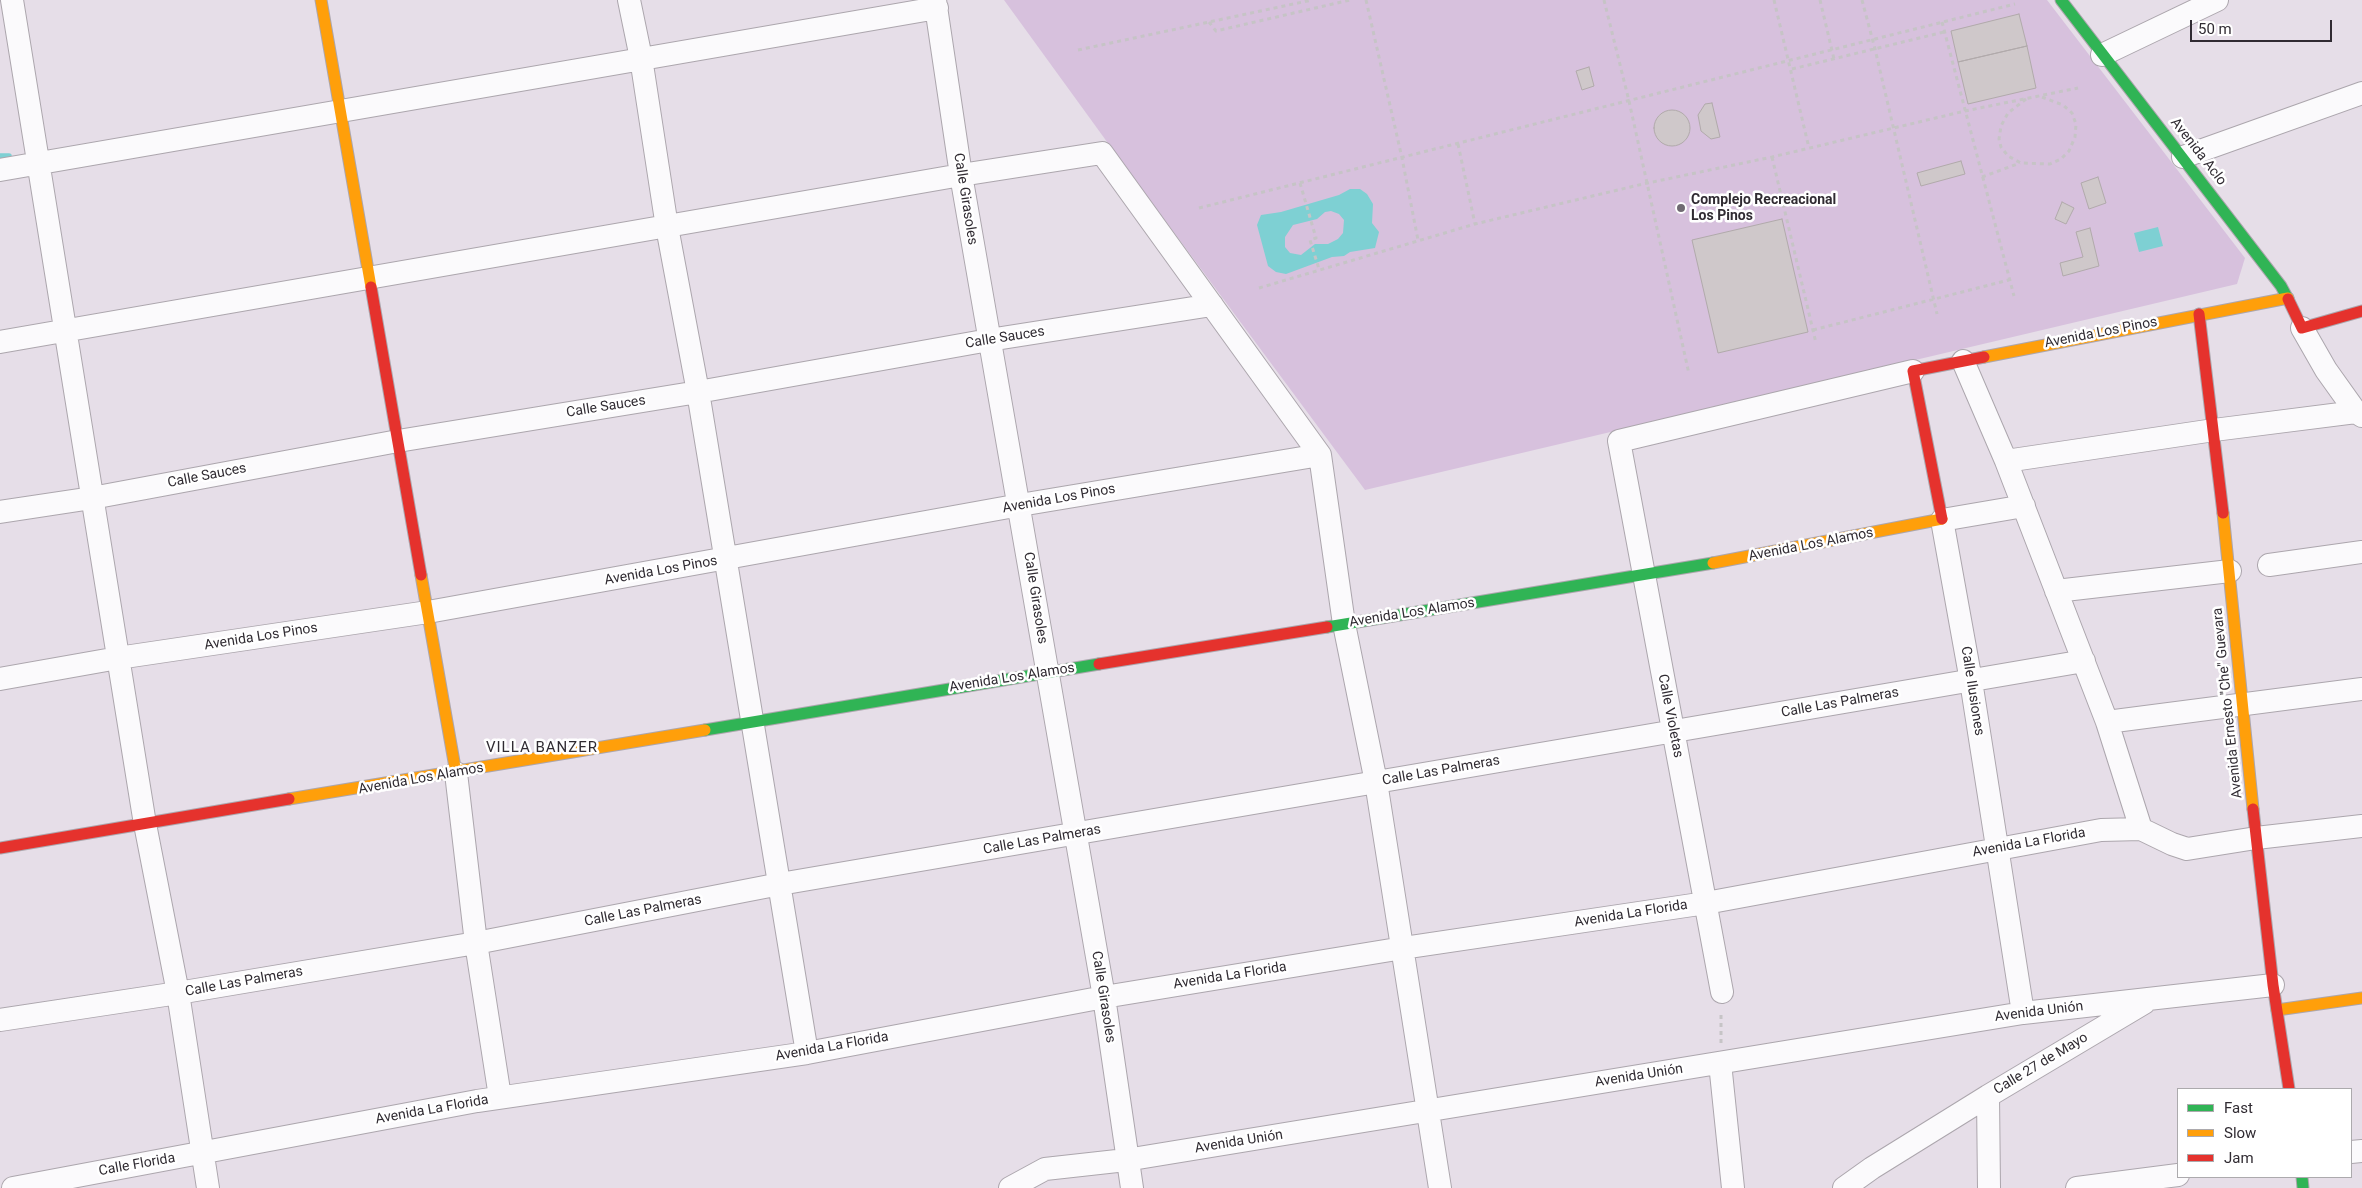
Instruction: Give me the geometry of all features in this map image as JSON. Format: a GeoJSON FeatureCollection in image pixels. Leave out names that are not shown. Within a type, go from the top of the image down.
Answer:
{"type":"FeatureCollection","features":[{"type":"Feature","properties":{"kind":"street"},"geometry":{"type":"LineString","coordinates":[[12,0],[145,824],[178,993],[208,1188]]}},
{"type":"Feature","properties":{"kind":"street"},"geometry":{"type":"LineString","coordinates":[[321,0],[456,773],[476,943],[500,1097]]}},
{"type":"Feature","properties":{"kind":"street"},"geometry":{"type":"LineString","coordinates":[[629,0],[641,58],[667,227],[698,392],[807,1053]]}},
{"type":"Feature","properties":{"kind":"street","name":"Avenida Aclo"},"geometry":{"type":"LineString","coordinates":[[2061,0],[2102,55],[2184,157],[2281,286],[2302,328]]}},
{"type":"Feature","properties":{"kind":"street"},"geometry":{"type":"LineString","coordinates":[[2102,55],[2217,0]]}},
{"type":"Feature","properties":{"kind":"street"},"geometry":{"type":"LineString","coordinates":[[0,170],[641,58],[936,4]]}},
{"type":"Feature","properties":{"kind":"street","name":"Calle Girasoles"},"geometry":{"type":"LineString","coordinates":[[936,4],[961,175],[1020,505],[1104,997],[1126,1160],[1132,1188]]}},
{"type":"Feature","properties":{"kind":"street"},"geometry":{"type":"LineString","coordinates":[[2184,157],[2362,93]]}},
{"type":"Feature","properties":{"kind":"street"},"geometry":{"type":"LineString","coordinates":[[0,342],[1102,152],[1320,455],[1344,624],[1376,782],[1440,1188]]}},
{"type":"Feature","properties":{"kind":"street","name":"Avenida Los Pinos"},"geometry":{"type":"LineString","coordinates":[[1913,371],[2288,298]]}},
{"type":"Feature","properties":{"kind":"street","name":"Calle Sauces"},"geometry":{"type":"LineString","coordinates":[[0,512],[92,498],[398,441],[698,392],[989,340],[1212,305]]}},
{"type":"Feature","properties":{"kind":"street"},"geometry":{"type":"LineString","coordinates":[[2359,414],[2326,370],[2302,328],[2362,311]]}},
{"type":"Feature","properties":{"kind":"street","name":"Avenida Ernesto \"Che\" Guevara"},"geometry":{"type":"LineString","coordinates":[[2199,314],[2230,570],[2242,704],[2273,985],[2289,1088]]}},
{"type":"Feature","properties":{"kind":"street"},"geometry":{"type":"LineString","coordinates":[[1963,361],[2024,506],[2107,722],[2141,829]]}},
{"type":"Feature","properties":{"kind":"street","name":"Calle Violetas"},"geometry":{"type":"LineString","coordinates":[[1722,992],[1619,441],[1913,371]]}},
{"type":"Feature","properties":{"kind":"street","name":"Calle Ilusiones"},"geometry":{"type":"LineString","coordinates":[[1913,371],[1971,681],[2023,1012]]}},
{"type":"Feature","properties":{"kind":"street"},"geometry":{"type":"LineString","coordinates":[[2006,461],[2214,430],[2359,414]]}},
{"type":"Feature","properties":{"kind":"street","name":"Avenida Los Pinos"},"geometry":{"type":"LineString","coordinates":[[0,679],[118,658],[428,612],[1020,505],[1320,455]]}},
{"type":"Feature","properties":{"kind":"street","name":"Avenida Los Alamos"},"geometry":{"type":"LineString","coordinates":[[0,848],[456,773],[1047,672],[1643,576],[2024,506]]}},
{"type":"Feature","properties":{"kind":"street"},"geometry":{"type":"LineString","coordinates":[[2269,565],[2362,552]]}},
{"type":"Feature","properties":{"kind":"street"},"geometry":{"type":"LineString","coordinates":[[2056,591],[2230,570]]}},
{"type":"Feature","properties":{"kind":"street","name":"Calle Las Palmeras"},"geometry":{"type":"LineString","coordinates":[[0,1020],[178,993],[476,943],[780,884],[2084,662]]}},
{"type":"Feature","properties":{"kind":"street"},"geometry":{"type":"LineString","coordinates":[[2107,722],[2362,690]]}},
{"type":"Feature","properties":{"kind":"street","name":"Avenida La Florida"},"geometry":{"type":"LineString","coordinates":[[202,1153],[500,1097],[807,1053],[1104,997],[1403,948],[1706,903],[2101,830],[2141,829],[2187,849],[2256,838],[2362,826]]}},
{"type":"Feature","properties":{"kind":"street","name":"Avenida Unión"},"geometry":{"type":"LineString","coordinates":[[1010,1188],[1046,1169],[1126,1160],[1427,1112],[2023,1012],[2273,985]]}},
{"type":"Feature","properties":{"kind":"street"},"geometry":{"type":"LineString","coordinates":[[2277,1010],[2362,998]]}},
{"type":"Feature","properties":{"kind":"street","name":"Calle 27 de Mayo"},"geometry":{"type":"LineString","coordinates":[[1990,1188],[1988,1096],[2148,1000]]}},
{"type":"Feature","properties":{"kind":"street"},"geometry":{"type":"LineString","coordinates":[[1720,1063],[1733,1188]]}},
{"type":"Feature","properties":{"kind":"street"},"geometry":{"type":"LineString","coordinates":[[1844,1188],[1872,1168],[1988,1096]]}},
{"type":"Feature","properties":{"kind":"street","name":"Calle Florida"},"geometry":{"type":"LineString","coordinates":[[13,1188],[202,1153]]}},
{"type":"Feature","properties":{"kind":"street"},"geometry":{"type":"LineString","coordinates":[[2077,1188],[2177,1175]]}},
{"type":"Feature","properties":{"kind":"path"},"geometry":{"type":"LineString","coordinates":[[1078,50],[1312,0]]}},
{"type":"Feature","properties":{"kind":"path"},"geometry":{"type":"LineString","coordinates":[[1208,22],[1216,31],[1350,0]]}},
{"type":"Feature","properties":{"kind":"path"},"geometry":{"type":"LineString","coordinates":[[1366,0],[1402,158],[1418,240]]}},
{"type":"Feature","properties":{"kind":"path"},"geometry":{"type":"LineString","coordinates":[[1604,0],[1629,100],[1689,374]]}},
{"type":"Feature","properties":{"kind":"path"},"geometry":{"type":"LineString","coordinates":[[1774,0],[1790,60],[1809,148]]}},
{"type":"Feature","properties":{"kind":"path"},"geometry":{"type":"LineString","coordinates":[[1820,0],[1834,59]]}},
{"type":"Feature","properties":{"kind":"path"},"geometry":{"type":"LineString","coordinates":[[1862,0],[1937,314]]}},
{"type":"Feature","properties":{"kind":"path"},"geometry":{"type":"LineString","coordinates":[[1303,1],[1306,10]]}},
{"type":"Feature","properties":{"kind":"path"},"geometry":{"type":"LineString","coordinates":[[1199,208],[2015,4]]}},
{"type":"Feature","properties":{"kind":"path"},"geometry":{"type":"LineString","coordinates":[[1942,22],[2014,296]]}},
{"type":"Feature","properties":{"kind":"path"},"geometry":{"type":"LineString","coordinates":[[1792,69],[1944,32]]}},
{"type":"Feature","properties":{"kind":"path"},"geometry":{"type":"LineString","coordinates":[[1259,288],[1475,224],[1647,183],[1772,158],[1965,111],[2078,88]]}},
{"type":"Feature","properties":{"kind":"path"},"geometry":{"type":"LineString","coordinates":[[2026,98],[2008,113],[2001,126],[1998,139],[2008,156],[2021,162],[2050,164],[2069,151],[2075,137],[2076,124],[2072,113],[2054,100],[2038,96]]}},
{"type":"Feature","properties":{"kind":"path"},"geometry":{"type":"LineString","coordinates":[[1458,144],[1475,224]]}},
{"type":"Feature","properties":{"kind":"path"},"geometry":{"type":"LineString","coordinates":[[1772,158],[1816,343]]}},
{"type":"Feature","properties":{"kind":"path"},"geometry":{"type":"LineString","coordinates":[[1982,177],[2021,162]]}},
{"type":"Feature","properties":{"kind":"path"},"geometry":{"type":"LineString","coordinates":[[1300,183],[1316,238],[1310,240],[1319,270]]}},
{"type":"Feature","properties":{"kind":"path"},"geometry":{"type":"LineString","coordinates":[[1813,330],[2010,280]]}},
{"type":"Feature","properties":{"kind":"path"},"geometry":{"type":"LineString","coordinates":[[1720,1063],[1722,992]]}},
{"type":"Feature","properties":{"kind":"shaded area","name":"Complejo Recreacional Los Pinos"},"geometry":{"type":"Polygon","coordinates":[[[1004,0],[2047,0],[2245,258],[2237,284],[1365,490],[1004,0]]]}},
{"type":"Feature","properties":{"kind":"water"},"geometry":{"type":"Polygon","coordinates":[[[1350,189],[1360,189],[1367,194],[1373,204],[1372,223],[1379,232],[1375,248],[1332,257],[1286,274],[1276,272],[1268,266],[1257,225],[1261,215],[1281,212],[1339,195],[1350,189]],[[1331,211],[1325,212],[1317,219],[1293,225],[1285,237],[1285,247],[1290,253],[1301,255],[1315,244],[1328,244],[1338,239],[1343,233],[1344,220],[1339,214],[1331,211]]]}},
{"type":"Feature","properties":{"kind":"water"},"geometry":{"type":"Polygon","coordinates":[[[2158,227],[2163,246],[2139,252],[2134,233],[2158,227]]]}},
{"type":"Feature","properties":{"kind":"building"},"geometry":{"type":"Polygon","coordinates":[[[2019,14],[2027,46],[1958,62],[1951,31],[2019,14]]]}},
{"type":"Feature","properties":{"kind":"building"},"geometry":{"type":"Polygon","coordinates":[[[2027,46],[2036,88],[1968,104],[1958,62],[2027,46]]]}},
{"type":"Feature","properties":{"kind":"building"},"geometry":{"type":"Polygon","coordinates":[[[1589,67],[1594,86],[1582,90],[1576,71],[1589,67]]]}},
{"type":"Feature","properties":{"kind":"building"},"geometry":{"type":"Polygon","coordinates":[[[1712,103],[1720,137],[1711,139],[1701,131],[1698,115],[1705,104],[1712,103]]]}},
{"type":"Feature","properties":{"kind":"building"},"geometry":{"type":"Polygon","coordinates":[[[1672,110],[1679,111],[1685,115],[1689,121],[1689,135],[1685,141],[1679,145],[1672,146],[1665,145],[1659,141],[1655,135],[1654,128],[1655,121],[1659,115],[1665,111],[1672,110]]]}},
{"type":"Feature","properties":{"kind":"building"},"geometry":{"type":"Polygon","coordinates":[[[1961,161],[1965,174],[1921,186],[1917,173],[1961,161]]]}},
{"type":"Feature","properties":{"kind":"building"},"geometry":{"type":"Polygon","coordinates":[[[2098,177],[2106,203],[2089,209],[2081,183],[2098,177]]]}},
{"type":"Feature","properties":{"kind":"building"},"geometry":{"type":"Polygon","coordinates":[[[2062,202],[2074,208],[2066,224],[2055,219],[2062,202]]]}},
{"type":"Feature","properties":{"kind":"building"},"geometry":{"type":"Polygon","coordinates":[[[1782,219],[1808,332],[1718,353],[1692,240],[1782,219]]]}},
{"type":"Feature","properties":{"kind":"building"},"geometry":{"type":"Polygon","coordinates":[[[2090,228],[2099,266],[2063,276],[2060,263],[2083,257],[2076,232],[2090,228]]]}},
{"type":"Feature","properties":{"kind":"waterway"},"geometry":{"type":"LineString","coordinates":[[0,156],[9,156]]}},
{"type":"Feature","properties":{"kind":"traffic: fast"},"geometry":{"type":"LineString","coordinates":[[2061,0],[2281,286],[2288,299]]}},
{"type":"Feature","properties":{"kind":"traffic: fast"},"geometry":{"type":"LineString","coordinates":[[1327,627],[1713,563]]}},
{"type":"Feature","properties":{"kind":"traffic: fast"},"geometry":{"type":"LineString","coordinates":[[705,730],[1099,664]]}},
{"type":"Feature","properties":{"kind":"traffic: fast"},"geometry":{"type":"LineString","coordinates":[[2302,1178],[2303,1188]]}},
{"type":"Feature","properties":{"kind":"traffic: slow"},"geometry":{"type":"LineString","coordinates":[[321,0],[371,287]]}},
{"type":"Feature","properties":{"kind":"traffic: slow"},"geometry":{"type":"LineString","coordinates":[[1984,357],[2288,298]]}},
{"type":"Feature","properties":{"kind":"traffic: slow"},"geometry":{"type":"LineString","coordinates":[[2223,513],[2253,809]]}},
{"type":"Feature","properties":{"kind":"traffic: slow"},"geometry":{"type":"LineString","coordinates":[[1713,563],[1942,519]]}},
{"type":"Feature","properties":{"kind":"traffic: slow"},"geometry":{"type":"LineString","coordinates":[[421,575],[456,773]]}},
{"type":"Feature","properties":{"kind":"traffic: slow"},"geometry":{"type":"LineString","coordinates":[[289,799],[705,730]]}},
{"type":"Feature","properties":{"kind":"traffic: slow"},"geometry":{"type":"LineString","coordinates":[[2277,1010],[2362,998]]}},
{"type":"Feature","properties":{"kind":"traffic: jam"},"geometry":{"type":"LineString","coordinates":[[371,287],[421,575]]}},
{"type":"Feature","properties":{"kind":"traffic: jam"},"geometry":{"type":"LineString","coordinates":[[2288,299],[2302,328],[2362,311]]}},
{"type":"Feature","properties":{"kind":"traffic: jam"},"geometry":{"type":"LineString","coordinates":[[2199,314],[2223,513]]}},
{"type":"Feature","properties":{"kind":"traffic: jam"},"geometry":{"type":"LineString","coordinates":[[1942,519],[1913,371],[1984,357]]}},
{"type":"Feature","properties":{"kind":"traffic: jam"},"geometry":{"type":"LineString","coordinates":[[1099,664],[1327,627]]}},
{"type":"Feature","properties":{"kind":"traffic: jam"},"geometry":{"type":"LineString","coordinates":[[0,848],[289,799]]}},
{"type":"Feature","properties":{"kind":"traffic: jam"},"geometry":{"type":"LineString","coordinates":[[2253,809],[2273,985],[2289,1088]]}},
{"type":"Feature","properties":{"kind":"place","name":"Complejo Recreacional Los Pinos"},"geometry":{"type":"Point","coordinates":[1681,208]}},
{"type":"Feature","properties":{"kind":"district","name":"VILLA BANZER"},"geometry":{"type":"Point","coordinates":[542,748]}}]}
